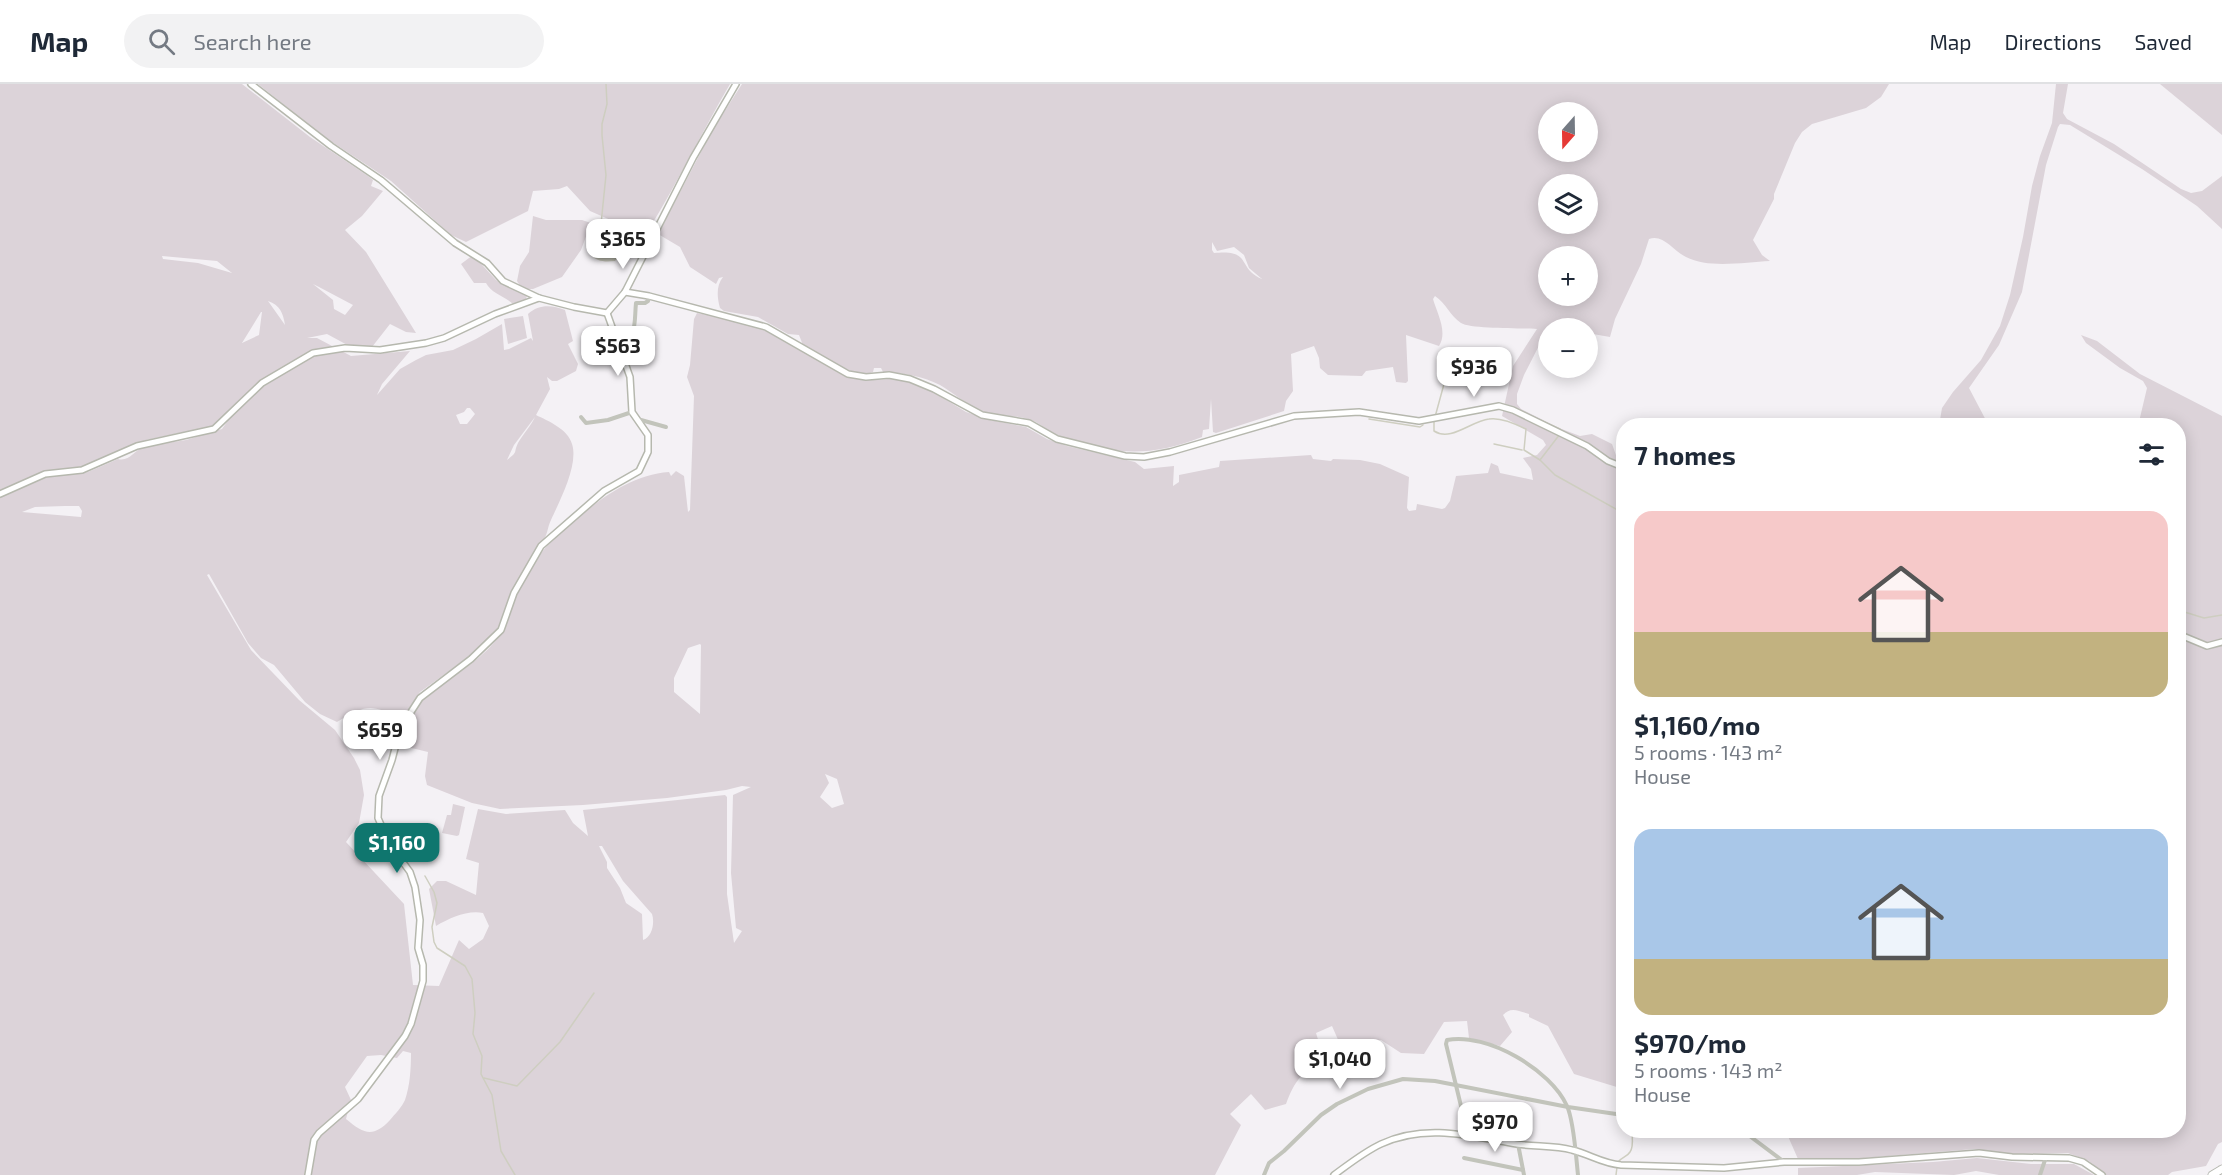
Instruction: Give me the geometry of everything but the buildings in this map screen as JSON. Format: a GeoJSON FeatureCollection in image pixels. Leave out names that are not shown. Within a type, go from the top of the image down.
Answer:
{"type":"FeatureCollection","features":[{"type":"Feature","properties":{"kind":"highway"},"geometry":{"type":"LineString","coordinates":[[2212,1175],[2222,1169]]}},
{"type":"Feature","properties":{"kind":"street"},"geometry":{"type":"LineString","coordinates":[[251,84],[331,146],[381,180],[455,243],[487,263],[502,281],[539,298],[607,313]]}},
{"type":"Feature","properties":{"kind":"street"},"geometry":{"type":"LineString","coordinates":[[607,313],[625,292],[693,158],[736,84]]}},
{"type":"Feature","properties":{"kind":"street"},"geometry":{"type":"LineString","coordinates":[[625,292],[649,296],[766,327],[848,374],[866,378],[890,375],[910,379],[982,415],[1029,423],[1057,439],[1125,456],[1144,457],[1170,452],[1293,416],[1359,412],[1419,421],[1499,406],[1513,410],[1587,446],[1616,464]]}},
{"type":"Feature","properties":{"kind":"street"},"geometry":{"type":"LineString","coordinates":[[617,346],[626,343],[633,335],[634,302],[645,303],[649,296]]}},
{"type":"Feature","properties":{"kind":"street"},"geometry":{"type":"LineString","coordinates":[[0,494],[45,474],[82,470],[138,446],[214,429],[262,383],[313,353],[345,348],[380,350],[426,343],[444,338],[495,314],[539,298]]}},
{"type":"Feature","properties":{"kind":"street"},"geometry":{"type":"LineString","coordinates":[[308,1175],[314,1140],[358,1099],[398,1046],[411,1024],[423,981],[423,964],[418,948],[420,920],[415,887],[410,872],[389,843],[378,818],[379,796],[400,729],[420,698],[471,659],[501,630],[514,593],[541,546],[604,491],[639,471],[648,452],[649,441],[645,430],[632,412],[630,377],[607,313]]}},
{"type":"Feature","properties":{"kind":"street"},"geometry":{"type":"LineString","coordinates":[[581,417],[586,423],[608,420],[632,412]]}},
{"type":"Feature","properties":{"kind":"street"},"geometry":{"type":"LineString","coordinates":[[639,422],[641,420],[666,426]]}},
{"type":"Feature","properties":{"kind":"street"},"geometry":{"type":"LineString","coordinates":[[2186,637],[2207,646],[2222,642]]}},
{"type":"Feature","properties":{"kind":"street"},"geometry":{"type":"LineString","coordinates":[[1468,1135],[1446,1044],[1447,1040],[1484,1042],[1533,1067],[1556,1090],[1568,1107],[1578,1175]]}},
{"type":"Feature","properties":{"kind":"street"},"geometry":{"type":"LineString","coordinates":[[1264,1175],[1269,1163],[1321,1115],[1337,1104],[1368,1089],[1403,1079],[1435,1081],[1616,1114]]}},
{"type":"Feature","properties":{"kind":"street"},"geometry":{"type":"LineString","coordinates":[[1334,1175],[1372,1149],[1402,1137],[1433,1132],[1575,1150],[1618,1165],[1724,1168],[1784,1162],[1871,1161],[1971,1153],[2012,1157],[2046,1156],[2077,1160],[2089,1165],[2102,1175]]}},
{"type":"Feature","properties":{"kind":"street"},"geometry":{"type":"LineString","coordinates":[[1752,1138],[1784,1162]]}},
{"type":"Feature","properties":{"kind":"street"},"geometry":{"type":"LineString","coordinates":[[1464,1158],[1523,1172],[1518,1144]]}},
{"type":"Feature","properties":{"kind":"street"},"geometry":{"type":"LineString","coordinates":[[2040,1175],[2046,1156]]}},
{"type":"Feature","properties":{"kind":"shaded area"},"geometry":{"type":"Polygon","coordinates":[[[0,84],[242,84],[310,137],[373,180],[371,186],[383,191],[362,216],[345,230],[366,252],[416,333],[406,332],[390,324],[372,347],[351,347],[327,334],[307,338],[317,338],[351,356],[410,351],[382,384],[377,395],[400,369],[426,355],[453,350],[502,324],[504,350],[509,349],[531,338],[533,341],[528,314],[532,311],[546,306],[565,310],[573,341],[568,344],[578,364],[576,371],[557,381],[552,381],[547,377],[550,389],[536,415],[562,430],[572,444],[573,462],[563,494],[545,537],[499,629],[481,648],[420,692],[402,719],[369,708],[337,722],[320,714],[305,702],[274,665],[261,658],[248,643],[209,574],[207,575],[251,650],[299,700],[335,730],[354,758],[360,770],[364,795],[359,823],[346,842],[404,904],[413,985],[439,986],[459,940],[469,949],[483,939],[489,926],[483,913],[477,912],[459,915],[436,926],[429,889],[437,881],[446,881],[476,895],[479,863],[466,859],[478,809],[506,814],[565,810],[573,823],[588,836],[583,810],[725,795],[727,797],[727,894],[734,943],[742,931],[736,928],[731,873],[733,795],[751,787],[742,786],[667,798],[500,809],[472,803],[427,785],[425,776],[428,752],[399,745],[404,726],[414,710],[487,650],[499,636],[519,590],[542,552],[555,538],[603,498],[641,478],[669,472],[671,476],[676,471],[684,476],[688,512],[690,510],[694,396],[687,377],[694,319],[697,313],[759,327],[778,335],[842,373],[871,379],[888,379],[889,377],[911,382],[935,393],[966,412],[990,420],[1026,427],[1047,439],[1067,446],[1135,462],[1144,469],[1174,466],[1173,486],[1179,482],[1179,475],[1219,467],[1220,461],[1311,455],[1313,459],[1360,460],[1380,464],[1409,477],[1407,508],[1409,511],[1416,510],[1417,504],[1442,509],[1450,501],[1456,476],[1488,473],[1491,463],[1498,466],[1500,473],[1533,480],[1531,469],[1523,458],[1537,455],[1546,445],[1543,440],[1502,416],[1513,366],[1537,329],[1466,325],[1457,320],[1435,296],[1433,299],[1442,329],[1441,341],[1439,346],[1406,335],[1408,381],[1406,383],[1396,382],[1393,367],[1366,371],[1362,376],[1328,375],[1320,368],[1314,346],[1291,354],[1293,391],[1286,401],[1284,411],[1216,433],[1213,432],[1211,399],[1209,429],[1203,430],[1202,437],[1183,444],[1148,451],[1114,450],[1079,442],[1056,434],[1028,419],[979,410],[940,385],[927,380],[905,374],[883,372],[881,368],[874,368],[873,372],[864,375],[828,361],[803,345],[799,335],[788,334],[758,317],[724,311],[720,308],[718,296],[719,284],[723,277],[719,278],[716,284],[690,267],[680,247],[658,234],[712,131],[742,84],[1889,84],[1881,97],[1866,108],[1812,124],[1802,132],[1795,143],[1774,199],[1753,240],[1762,255],[1770,261],[1705,263],[1686,257],[1659,239],[1649,239],[1641,264],[1615,319],[1610,337],[1598,335],[1598,318],[1538,318],[1538,348],[1517,394],[1517,404],[1521,409],[1580,436],[1592,434],[1612,444],[1616,455],[1616,1087],[1574,1074],[1548,1026],[1529,1017],[1529,1014],[1518,1011],[1512,1010],[1503,1015],[1512,1032],[1500,1046],[1469,1038],[1467,1021],[1444,1022],[1424,1054],[1401,1053],[1381,1040],[1343,1051],[1332,1026],[1316,1033],[1324,1059],[1300,1077],[1286,1104],[1265,1110],[1251,1094],[1230,1114],[1241,1125],[1215,1175],[0,1175],[0,84]],[[1212,242],[1214,253],[1234,254],[1243,260],[1254,275],[1262,279],[1249,268],[1244,255],[1234,247],[1217,251],[1212,242]],[[162,256],[163,259],[198,263],[232,273],[217,261],[162,256]],[[313,284],[333,300],[334,309],[345,315],[353,305],[313,284]],[[268,301],[285,325],[278,307],[268,301]],[[261,312],[242,343],[259,335],[261,312]],[[243,399],[212,426],[146,440],[82,467],[78,474],[118,459],[128,458],[143,447],[186,440],[222,429],[243,399]],[[470,408],[456,415],[460,424],[467,424],[475,414],[470,408]],[[535,417],[514,445],[507,460],[514,453],[535,417]],[[79,506],[35,507],[22,512],[81,517],[82,511],[79,506]],[[701,645],[688,648],[674,678],[674,692],[700,714],[701,645]],[[825,774],[829,783],[820,797],[832,808],[844,804],[837,779],[825,774]],[[599,846],[607,862],[607,868],[620,888],[626,903],[642,914],[643,940],[649,936],[652,929],[652,914],[623,881],[602,846],[599,846]],[[403,1051],[397,1058],[381,1055],[367,1056],[345,1087],[351,1100],[346,1119],[363,1131],[373,1132],[384,1126],[404,1103],[409,1083],[411,1053],[403,1051]]]}},
{"type":"Feature","properties":{"kind":"shaded area"},"geometry":{"type":"Polygon","coordinates":[[[258,84],[730,84],[649,229],[643,225],[638,232],[590,211],[567,186],[559,189],[533,191],[528,211],[466,242],[451,235],[391,181],[323,136],[258,84]]]}},
{"type":"Feature","properties":{"kind":"shaded area"},"geometry":{"type":"Polygon","coordinates":[[[2056,84],[2068,84],[2063,113],[2067,119],[2114,144],[2181,189],[2191,193],[2202,191],[2222,176],[2222,229],[2197,206],[2142,169],[2070,125],[2060,124],[2046,165],[2022,292],[1999,345],[1969,388],[1985,418],[1940,418],[1942,408],[1981,360],[2000,326],[2010,295],[2032,186],[2052,123],[2056,84]]]}},
{"type":"Feature","properties":{"kind":"shaded area"},"geometry":{"type":"Polygon","coordinates":[[[2160,84],[2222,84],[2222,135],[2160,84]]]}},
{"type":"Feature","properties":{"kind":"shaded area"},"geometry":{"type":"Polygon","coordinates":[[[533,216],[546,220],[582,220],[591,223],[581,250],[562,277],[533,289],[522,289],[517,281],[520,266],[529,252],[533,216]]]}},
{"type":"Feature","properties":{"kind":"shaded area"},"geometry":{"type":"Polygon","coordinates":[[[597,223],[610,230],[622,246],[623,251],[615,261],[601,261],[590,254],[589,237],[591,229],[597,223]]]}},
{"type":"Feature","properties":{"kind":"shaded area"},"geometry":{"type":"Polygon","coordinates":[[[473,255],[496,280],[527,296],[525,301],[513,304],[486,283],[474,283],[461,264],[473,255]]]}},
{"type":"Feature","properties":{"kind":"shaded area"},"geometry":{"type":"Polygon","coordinates":[[[523,316],[527,338],[508,344],[504,319],[523,316]]]}},
{"type":"Feature","properties":{"kind":"shaded area"},"geometry":{"type":"Polygon","coordinates":[[[2081,335],[2097,341],[2140,374],[2222,416],[2222,1142],[2218,1144],[2206,1166],[2172,1172],[2168,1175],[2106,1175],[2089,1161],[2068,1153],[2012,1154],[1974,1149],[1863,1158],[1798,1159],[1789,1138],[2186,1138],[2186,418],[2140,418],[2147,388],[2143,381],[2120,368],[2086,343],[2081,335]]]}},
{"type":"Feature","properties":{"kind":"shaded area"},"geometry":{"type":"Polygon","coordinates":[[[453,804],[465,807],[457,836],[442,833],[447,815],[451,815],[453,804]]]}},
{"type":"Feature","properties":{"kind":"shaded area"},"geometry":{"type":"Polygon","coordinates":[[[1977,1158],[2031,1164],[2074,1164],[2094,1175],[1999,1175],[1976,1171],[1954,1175],[1875,1172],[1857,1175],[1798,1175],[1798,1168],[1977,1158]]]}},
{"type":"Feature","properties":{"kind":"waterway"},"geometry":{"type":"LineString","coordinates":[[601,224],[606,175],[602,135],[607,104],[606,84]]}},
{"type":"Feature","properties":{"kind":"waterway"},"geometry":{"type":"LineString","coordinates":[[1435,417],[1444,384],[1446,362]]}},
{"type":"Feature","properties":{"kind":"waterway"},"geometry":{"type":"LineString","coordinates":[[1369,419],[1420,427],[1423,425]]}},
{"type":"Feature","properties":{"kind":"waterway"},"geometry":{"type":"LineString","coordinates":[[1434,421],[1434,431],[1441,434],[1454,433],[1482,421],[1493,419],[1508,421],[1526,429],[1524,450],[1540,460],[1555,475],[1616,509]]}},
{"type":"Feature","properties":{"kind":"waterway"},"geometry":{"type":"LineString","coordinates":[[1540,420],[1560,429]]}},
{"type":"Feature","properties":{"kind":"waterway"},"geometry":{"type":"LineString","coordinates":[[1540,460],[1560,434]]}},
{"type":"Feature","properties":{"kind":"waterway"},"geometry":{"type":"LineString","coordinates":[[1494,444],[1522,450]]}},
{"type":"Feature","properties":{"kind":"waterway"},"geometry":{"type":"LineString","coordinates":[[2186,612],[2204,618],[2222,615]]}},
{"type":"Feature","properties":{"kind":"waterway"},"geometry":{"type":"LineString","coordinates":[[425,876],[437,903],[432,927],[434,942],[437,948],[465,966],[472,979],[475,1013],[473,1034],[482,1056],[481,1074],[492,1095],[501,1151],[515,1175]]}},
{"type":"Feature","properties":{"kind":"waterway"},"geometry":{"type":"LineString","coordinates":[[484,1078],[517,1086],[560,1042],[594,993]]}},
{"type":"Feature","properties":{"kind":"waterway"},"geometry":{"type":"LineString","coordinates":[[1618,1162],[1631,1150],[1632,1138]]}},
{"type":"Feature","properties":{"kind":"waterway"},"geometry":{"type":"LineString","coordinates":[[1616,1175],[1617,1167]]}}]}
